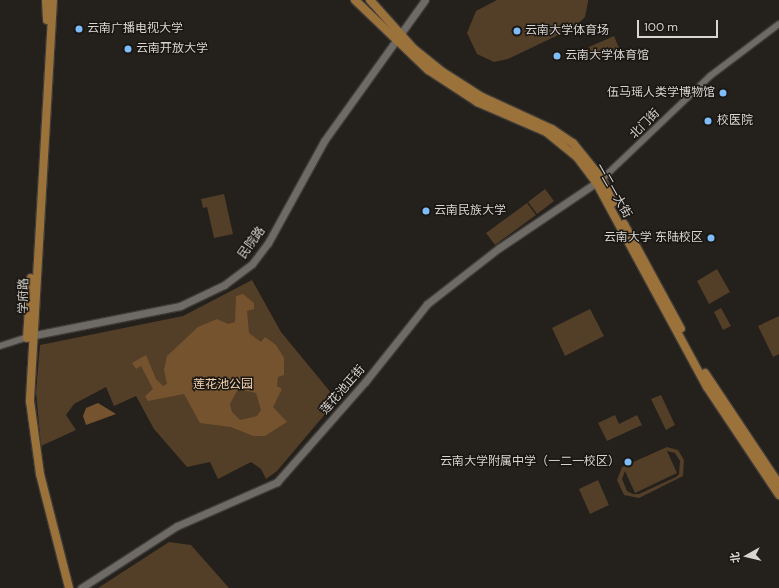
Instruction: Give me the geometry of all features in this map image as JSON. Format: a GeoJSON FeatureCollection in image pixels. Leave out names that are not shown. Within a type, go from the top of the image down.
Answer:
{"type":"FeatureCollection","features":[{"type":"Feature","properties":{"kind":"main road","name":"学府路"},"geometry":{"type":"LineString","coordinates":[[48,0],[31,336],[30,401],[34,446],[69,588]]}},
{"type":"Feature","properties":{"kind":"main road","name":"学府路"},"geometry":{"type":"LineString","coordinates":[[31,336],[53,0]]}},
{"type":"Feature","properties":{"kind":"main road","name":"一二一大街"},"geometry":{"type":"LineString","coordinates":[[355,0],[452,87],[562,144],[599,180],[696,357],[779,484]]}},
{"type":"Feature","properties":{"kind":"main road","name":"一二一大街"},"geometry":{"type":"LineString","coordinates":[[370,0],[399,38]]}},
{"type":"Feature","properties":{"kind":"main road","name":"民院路"},"geometry":{"type":"LineString","coordinates":[[31,336],[165,311],[238,276],[268,243],[324,141],[425,0]]}},
{"type":"Feature","properties":{"kind":"main road","name":"一二一大街"},"geometry":{"type":"LineString","coordinates":[[599,180],[707,387],[779,494]]}},
{"type":"Feature","properties":{"kind":"main road","name":"莲花池正街"},"geometry":{"type":"LineString","coordinates":[[81,588],[177,526],[280,479],[365,382],[427,304],[499,248],[599,180]]}},
{"type":"Feature","properties":{"kind":"street","name":"北门街"},"geometry":{"type":"LineString","coordinates":[[599,180],[710,76],[779,24]]}},
{"type":"Feature","properties":{"kind":"street"},"geometry":{"type":"LineString","coordinates":[[0,346],[31,336]]}},
{"type":"Feature","properties":{"kind":"green space","name":"云南大学体育场"},"geometry":{"type":"Polygon","coordinates":[[[497,0],[588,0],[588,2],[585,17],[575,27],[508,59],[494,62],[477,54],[467,33],[476,11],[497,0]]]}},
{"type":"Feature","properties":{"kind":"green space"},"geometry":{"type":"Polygon","coordinates":[[[614,36],[619,48],[594,59],[589,47],[614,36]]]}},
{"type":"Feature","properties":{"kind":"green space"},"geometry":{"type":"Polygon","coordinates":[[[545,189],[554,201],[537,214],[528,202],[545,189]]]}},
{"type":"Feature","properties":{"kind":"green space"},"geometry":{"type":"Polygon","coordinates":[[[224,194],[233,234],[214,238],[207,207],[203,208],[201,199],[224,194]]]}},
{"type":"Feature","properties":{"kind":"green space"},"geometry":{"type":"Polygon","coordinates":[[[527,203],[536,215],[495,245],[486,233],[527,203]]]}},
{"type":"Feature","properties":{"kind":"green space"},"geometry":{"type":"Polygon","coordinates":[[[717,269],[730,292],[709,304],[697,281],[717,269]]]}},
{"type":"Feature","properties":{"kind":"green space","name":"莲花池公园"},"geometry":{"type":"Polygon","coordinates":[[[252,280],[281,332],[337,400],[277,471],[266,479],[261,469],[251,462],[218,479],[210,462],[187,467],[154,429],[136,396],[114,406],[106,387],[74,404],[66,415],[76,430],[41,446],[36,392],[40,345],[183,316],[252,280]]]}},
{"type":"Feature","properties":{"kind":"green space"},"geometry":{"type":"Polygon","coordinates":[[[721,308],[731,326],[723,330],[714,312],[721,308]]]}},
{"type":"Feature","properties":{"kind":"green space"},"geometry":{"type":"Polygon","coordinates":[[[590,309],[604,336],[565,356],[552,328],[590,309]]]}},
{"type":"Feature","properties":{"kind":"green space"},"geometry":{"type":"Polygon","coordinates":[[[779,316],[779,354],[773,357],[758,326],[779,316]]]}},
{"type":"Feature","properties":{"kind":"green space"},"geometry":{"type":"Polygon","coordinates":[[[661,395],[675,425],[666,430],[651,399],[661,395]]]}},
{"type":"Feature","properties":{"kind":"green space"},"geometry":{"type":"Polygon","coordinates":[[[615,415],[619,424],[637,415],[642,425],[607,441],[598,423],[615,415]]]}},
{"type":"Feature","properties":{"kind":"green space"},"geometry":{"type":"Polygon","coordinates":[[[667,447],[678,450],[684,460],[683,476],[639,498],[624,495],[617,480],[622,467],[667,447]],[[667,451],[677,473],[635,493],[625,471],[622,479],[627,491],[633,494],[639,494],[676,477],[679,474],[680,461],[675,453],[667,451]]]}},
{"type":"Feature","properties":{"kind":"green space"},"geometry":{"type":"Polygon","coordinates":[[[598,480],[609,505],[590,514],[579,489],[598,480]]]}},
{"type":"Feature","properties":{"kind":"green space"},"geometry":{"type":"Polygon","coordinates":[[[169,542],[191,545],[229,588],[98,588],[169,542]]]}},
{"type":"Feature","properties":{"kind":"shaded area"},"geometry":{"type":"Polygon","coordinates":[[[243,294],[254,303],[254,309],[247,311],[249,333],[261,342],[265,337],[276,345],[284,358],[284,375],[278,377],[277,386],[282,389],[273,407],[287,422],[265,436],[253,436],[231,427],[200,423],[184,394],[148,401],[145,396],[153,389],[141,366],[136,369],[132,363],[146,355],[156,379],[163,386],[167,384],[164,370],[167,356],[198,327],[217,319],[228,324],[235,322],[236,296],[243,294]],[[238,389],[230,404],[232,412],[240,420],[257,416],[261,410],[256,393],[238,389]]]}},
{"type":"Feature","properties":{"kind":"shaded area"},"geometry":{"type":"Polygon","coordinates":[[[98,403],[116,414],[86,425],[83,416],[86,408],[98,403]]]}},
{"type":"Feature","properties":{"kind":"place","name":"云南广播电视大学"},"geometry":{"type":"Point","coordinates":[79,29]}},
{"type":"Feature","properties":{"kind":"place","name":"云南大学体育场"},"geometry":{"type":"Point","coordinates":[517,31]}},
{"type":"Feature","properties":{"kind":"place","name":"云南开放大学"},"geometry":{"type":"Point","coordinates":[128,49]}},
{"type":"Feature","properties":{"kind":"place","name":"云南大学体育馆"},"geometry":{"type":"Point","coordinates":[557,56]}},
{"type":"Feature","properties":{"kind":"place","name":"伍马瑶人类学博物馆"},"geometry":{"type":"Point","coordinates":[723,93]}},
{"type":"Feature","properties":{"kind":"place","name":"校医院"},"geometry":{"type":"Point","coordinates":[708,121]}},
{"type":"Feature","properties":{"kind":"place","name":"云南民族大学"},"geometry":{"type":"Point","coordinates":[426,211]}},
{"type":"Feature","properties":{"kind":"place","name":"云南大学 东陆校区"},"geometry":{"type":"Point","coordinates":[711,238]}},
{"type":"Feature","properties":{"kind":"place","name":"云南大学附属中学（一二一校区）"},"geometry":{"type":"Point","coordinates":[628,462]}}]}
